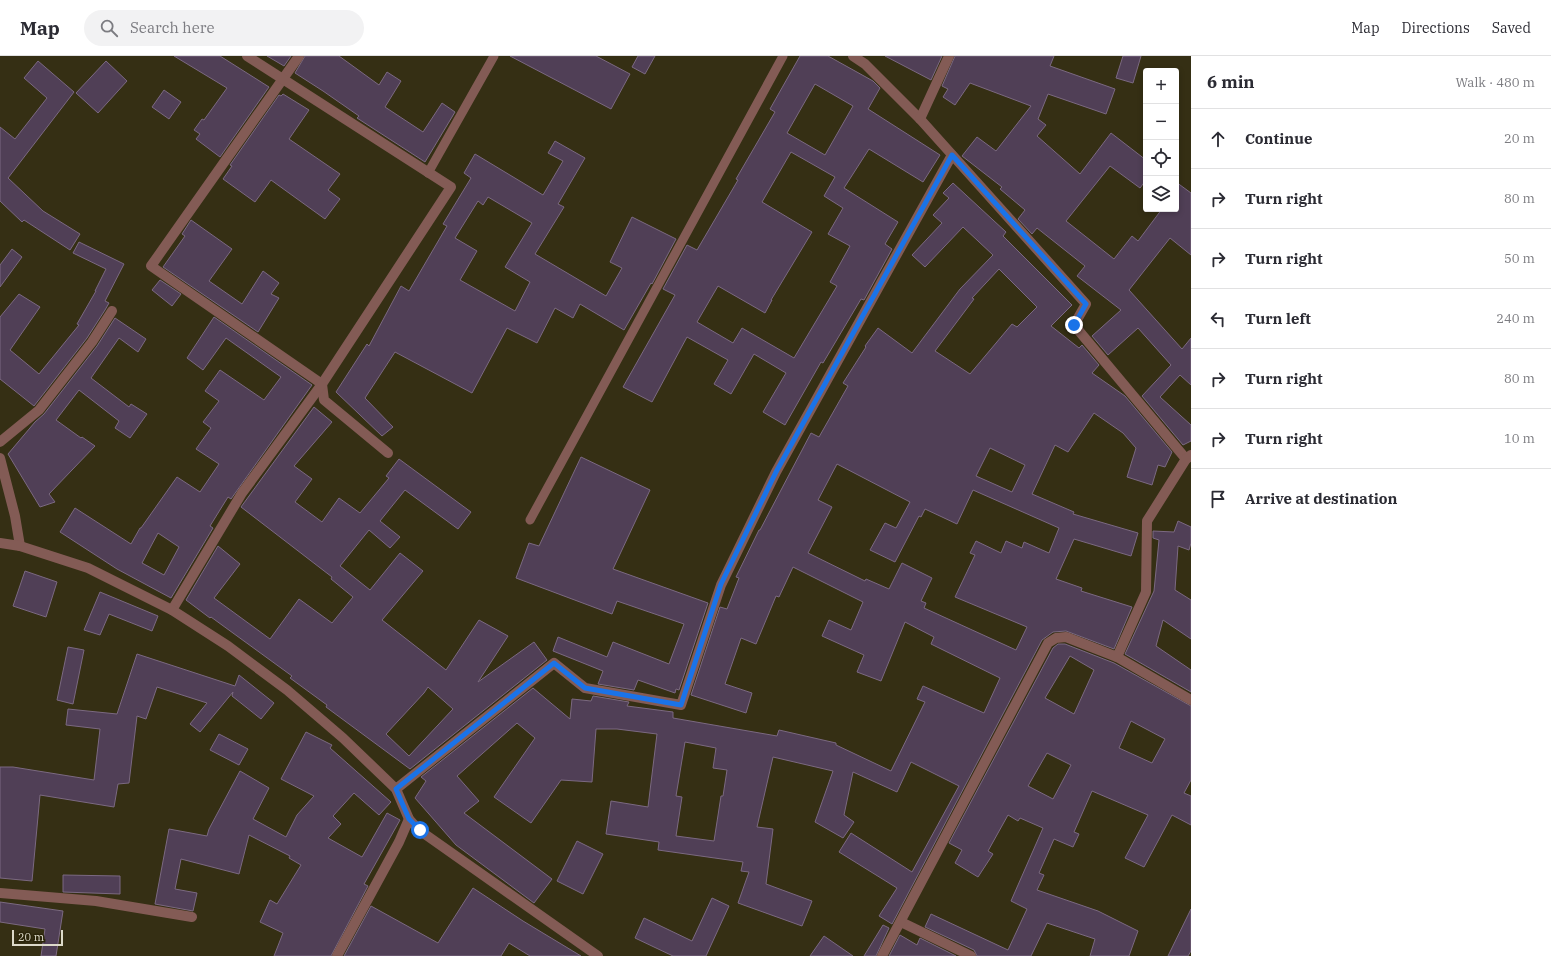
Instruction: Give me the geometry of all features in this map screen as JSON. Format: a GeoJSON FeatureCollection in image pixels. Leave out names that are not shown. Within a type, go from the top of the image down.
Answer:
{"type":"FeatureCollection","features":[{"type":"Feature","properties":{"kind":"street"},"geometry":{"type":"LineString","coordinates":[[172,610],[242,493],[322,384],[451,188],[247,56]]}},
{"type":"Feature","properties":{"kind":"street"},"geometry":{"type":"LineString","coordinates":[[299,56],[151,266],[322,384],[324,400],[388,453]]}},
{"type":"Feature","properties":{"kind":"street"},"geometry":{"type":"LineString","coordinates":[[853,56],[865,64],[920,119],[1086,304],[1074,325],[1189,456],[1147,521],[1146,592],[1117,657]]}},
{"type":"Feature","properties":{"kind":"street"},"geometry":{"type":"LineString","coordinates":[[920,119],[949,56]]}},
{"type":"Feature","properties":{"kind":"street"},"geometry":{"type":"LineString","coordinates":[[396,789],[554,663],[585,688],[681,705],[721,584],[776,472],[952,155]]}},
{"type":"Feature","properties":{"kind":"street"},"geometry":{"type":"LineString","coordinates":[[0,442],[39,410],[92,342],[112,311]]}},
{"type":"Feature","properties":{"kind":"street"},"geometry":{"type":"LineString","coordinates":[[0,458],[15,516],[20,546]]}},
{"type":"Feature","properties":{"kind":"street"},"geometry":{"type":"LineString","coordinates":[[0,543],[20,546],[88,568],[172,610],[228,646],[287,690],[344,738],[396,789],[409,819],[420,830],[598,956]]}},
{"type":"Feature","properties":{"kind":"street"},"geometry":{"type":"LineString","coordinates":[[882,956],[1048,644],[1056,638],[1066,637],[1117,657],[1191,700]]}},
{"type":"Feature","properties":{"kind":"street"},"geometry":{"type":"LineString","coordinates":[[337,956],[399,842],[409,819]]}},
{"type":"Feature","properties":{"kind":"street"},"geometry":{"type":"LineString","coordinates":[[0,893],[96,901],[192,917]]}},
{"type":"Feature","properties":{"kind":"street"},"geometry":{"type":"LineString","coordinates":[[900,922],[971,956]]}},
{"type":"Feature","properties":{"kind":"lane"},"geometry":{"type":"LineString","coordinates":[[428,173],[494,56]]}},
{"type":"Feature","properties":{"kind":"lane"},"geometry":{"type":"LineString","coordinates":[[530,520],[783,56]]}},
{"type":"Feature","properties":{"kind":"building"},"geometry":{"type":"Polygon","coordinates":[[[174,56],[220,56],[269,87],[220,157],[196,139],[200,134],[194,130],[202,119],[204,120],[227,88],[174,56]]]}},
{"type":"Feature","properties":{"kind":"building"},"geometry":{"type":"Polygon","coordinates":[[[267,56],[291,56],[284,66],[267,56]]]}},
{"type":"Feature","properties":{"kind":"building"},"geometry":{"type":"Polygon","coordinates":[[[305,56],[339,56],[379,85],[387,72],[401,81],[385,107],[423,132],[442,103],[455,112],[425,162],[357,118],[359,116],[295,73],[305,56]]]}},
{"type":"Feature","properties":{"kind":"building"},"geometry":{"type":"Polygon","coordinates":[[[510,56],[596,56],[630,74],[611,109],[510,56]]]}},
{"type":"Feature","properties":{"kind":"building"},"geometry":{"type":"Polygon","coordinates":[[[638,56],[655,56],[645,74],[632,67],[638,56]]]}},
{"type":"Feature","properties":{"kind":"building"},"geometry":{"type":"Polygon","coordinates":[[[800,56],[828,56],[873,81],[880,88],[868,109],[940,155],[923,182],[869,149],[844,188],[898,222],[885,244],[892,249],[864,300],[861,299],[823,363],[821,362],[785,425],[763,412],[786,373],[754,354],[731,394],[714,384],[728,360],[687,337],[652,402],[623,387],[675,295],[663,289],[687,245],[697,250],[738,180],[736,179],[775,112],[770,109],[800,56]],[[815,84],[787,133],[825,155],[853,106],[815,84]],[[791,152],[762,202],[812,232],[771,300],[765,313],[718,286],[697,322],[733,343],[742,328],[794,358],[837,286],[830,282],[850,246],[828,234],[843,208],[824,196],[835,177],[791,152]]]}},
{"type":"Feature","properties":{"kind":"building"},"geometry":{"type":"Polygon","coordinates":[[[885,56],[942,56],[931,80],[885,56]]]}},
{"type":"Feature","properties":{"kind":"building"},"geometry":{"type":"Polygon","coordinates":[[[955,56],[1054,56],[1050,66],[1115,89],[1106,114],[1048,94],[1038,119],[1046,125],[1037,136],[1080,174],[1111,133],[1143,158],[1143,184],[1140,188],[1110,166],[1066,221],[1114,259],[1132,236],[1138,241],[1160,212],[1179,212],[1179,184],[1191,193],[1191,255],[1170,238],[1129,290],[1182,349],[1191,338],[1191,385],[1180,375],[1160,397],[1191,425],[1191,441],[1183,445],[1142,396],[1171,365],[1138,328],[1108,355],[1092,336],[1121,310],[1077,276],[1085,266],[1037,228],[1032,234],[1018,219],[1025,210],[1000,189],[1002,187],[962,156],[977,137],[996,151],[1031,106],[970,83],[955,105],[943,97],[948,89],[942,86],[955,56]]]}},
{"type":"Feature","properties":{"kind":"building"},"geometry":{"type":"Polygon","coordinates":[[[1123,56],[1141,56],[1133,83],[1116,78],[1123,56]]]}},
{"type":"Feature","properties":{"kind":"building"},"geometry":{"type":"Polygon","coordinates":[[[38,61],[74,92],[8,178],[43,211],[80,234],[70,250],[24,220],[22,222],[0,201],[0,127],[15,139],[47,98],[24,78],[38,61]]]}},
{"type":"Feature","properties":{"kind":"building"},"geometry":{"type":"Polygon","coordinates":[[[106,61],[127,81],[98,113],[76,93],[106,61]]]}},
{"type":"Feature","properties":{"kind":"building"},"geometry":{"type":"Polygon","coordinates":[[[164,90],[181,102],[169,119],[152,107],[164,90]]]}},
{"type":"Feature","properties":{"kind":"building"},"geometry":{"type":"Polygon","coordinates":[[[283,94],[309,110],[289,139],[340,174],[328,190],[340,199],[325,219],[271,180],[255,202],[223,179],[232,166],[230,165],[279,95],[281,96],[283,94]]]}},
{"type":"Feature","properties":{"kind":"building"},"geometry":{"type":"Polygon","coordinates":[[[555,141],[585,158],[558,204],[564,207],[535,254],[606,296],[622,268],[610,262],[632,217],[676,239],[652,284],[651,283],[624,330],[580,304],[573,318],[555,308],[537,343],[507,328],[472,393],[395,352],[365,398],[393,427],[382,436],[336,392],[367,344],[369,346],[401,286],[409,291],[447,226],[443,224],[471,178],[464,173],[475,154],[543,195],[563,161],[548,153],[555,141]],[[488,197],[483,205],[478,201],[455,238],[477,251],[460,280],[515,311],[530,282],[505,267],[532,223],[488,197]]]}},
{"type":"Feature","properties":{"kind":"building"},"geometry":{"type":"Polygon","coordinates":[[[953,183],[1006,232],[1003,236],[1072,305],[1051,326],[1079,348],[1082,345],[1099,365],[1092,373],[1125,396],[1172,452],[1165,467],[1158,465],[1152,485],[1127,477],[1136,448],[1123,433],[1094,413],[1068,452],[1055,445],[1032,494],[1074,512],[1073,514],[1138,533],[1131,556],[1074,539],[1056,579],[1082,588],[1081,591],[1132,607],[1114,649],[1066,631],[1053,632],[1042,640],[892,924],[879,916],[897,888],[839,852],[851,833],[912,872],[959,786],[911,762],[897,792],[853,772],[844,815],[854,822],[843,838],[815,822],[833,771],[773,757],[757,827],[773,829],[766,884],[812,901],[802,926],[738,903],[749,872],[741,871],[743,862],[658,850],[659,842],[606,834],[611,801],[648,807],[657,734],[617,729],[596,729],[592,782],[561,780],[531,823],[494,797],[535,738],[517,723],[457,776],[479,801],[464,813],[552,879],[534,903],[456,845],[415,798],[426,781],[421,777],[533,688],[570,719],[572,699],[591,701],[593,696],[629,702],[627,706],[673,712],[673,718],[777,736],[779,730],[836,743],[836,745],[891,771],[925,702],[917,699],[923,686],[984,713],[1000,678],[931,644],[934,637],[905,622],[881,681],[857,672],[864,655],[822,636],[829,620],[851,630],[863,602],[793,567],[779,597],[776,596],[756,644],[741,638],[725,684],[752,693],[746,713],[691,695],[720,607],[727,609],[739,578],[736,577],[759,530],[811,433],[819,437],[848,386],[843,383],[866,347],[865,346],[878,328],[912,353],[960,289],[993,255],[963,227],[925,267],[912,255],[942,223],[933,215],[949,198],[943,193],[953,183]],[[999,269],[972,298],[974,299],[935,351],[970,374],[1012,324],[1017,327],[1037,307],[999,269]],[[990,448],[976,476],[1012,492],[1025,465],[990,448]],[[837,464],[818,500],[832,507],[808,553],[865,581],[866,579],[889,589],[902,563],[932,578],[921,601],[926,603],[924,608],[1016,650],[1027,627],[955,597],[975,555],[970,553],[976,541],[1001,553],[1006,541],[1022,548],[1024,542],[1049,553],[1059,528],[973,490],[957,524],[925,509],[921,517],[919,516],[895,562],[870,550],[885,523],[896,528],[910,502],[837,464]],[[685,742],[676,796],[682,797],[676,836],[714,841],[721,796],[723,796],[727,770],[713,768],[716,748],[685,742]]]}},
{"type":"Feature","properties":{"kind":"building"},"geometry":{"type":"Polygon","coordinates":[[[191,220],[232,249],[209,281],[242,304],[263,271],[279,283],[271,294],[279,298],[258,332],[163,267],[185,236],[182,234],[191,220]]]}},
{"type":"Feature","properties":{"kind":"building"},"geometry":{"type":"Polygon","coordinates":[[[79,242],[124,264],[105,301],[109,303],[105,310],[87,338],[34,406],[0,379],[0,317],[19,294],[40,307],[10,350],[39,374],[79,325],[77,324],[96,291],[106,269],[73,253],[79,242]]]}},
{"type":"Feature","properties":{"kind":"building"},"geometry":{"type":"Polygon","coordinates":[[[12,249],[22,257],[0,287],[0,265],[12,249]]]}},
{"type":"Feature","properties":{"kind":"building"},"geometry":{"type":"Polygon","coordinates":[[[160,280],[181,294],[172,306],[152,290],[160,280]]]}},
{"type":"Feature","properties":{"kind":"building"},"geometry":{"type":"Polygon","coordinates":[[[214,317],[312,385],[231,499],[228,497],[210,526],[213,528],[171,598],[117,569],[60,532],[75,508],[131,544],[140,528],[177,477],[200,492],[219,464],[196,449],[211,428],[203,422],[219,401],[205,391],[220,370],[264,400],[281,377],[226,338],[203,370],[187,358],[214,317]],[[158,533],[142,563],[164,575],[179,547],[158,533]]]}},
{"type":"Feature","properties":{"kind":"building"},"geometry":{"type":"Polygon","coordinates":[[[115,318],[146,339],[138,352],[119,338],[91,378],[129,407],[131,404],[147,414],[130,438],[115,428],[119,421],[79,390],[56,420],[95,446],[49,494],[55,502],[40,507],[8,454],[35,422],[44,414],[97,346],[115,318]]]}},
{"type":"Feature","properties":{"kind":"building"},"geometry":{"type":"Polygon","coordinates":[[[314,407],[332,422],[294,466],[312,479],[295,502],[322,522],[339,498],[360,513],[389,478],[386,476],[399,459],[471,512],[458,529],[405,490],[380,521],[400,537],[390,548],[369,530],[340,566],[370,590],[400,553],[423,571],[382,620],[446,670],[479,620],[508,636],[478,682],[534,642],[547,660],[410,769],[326,707],[327,705],[290,678],[292,676],[186,600],[218,546],[240,564],[214,598],[270,639],[299,599],[332,623],[353,597],[331,579],[332,577],[241,507],[314,407]],[[428,687],[386,734],[409,756],[453,709],[428,687]]]}},
{"type":"Feature","properties":{"kind":"building"},"geometry":{"type":"Polygon","coordinates":[[[581,457],[650,490],[613,569],[708,603],[679,690],[676,689],[675,693],[638,680],[634,690],[598,684],[603,671],[553,651],[558,637],[607,657],[613,642],[669,664],[684,624],[617,601],[612,614],[516,578],[529,543],[539,546],[581,457]]]}},
{"type":"Feature","properties":{"kind":"building"},"geometry":{"type":"Polygon","coordinates":[[[1178,521],[1191,527],[1191,543],[1189,550],[1178,546],[1175,590],[1191,600],[1191,639],[1163,620],[1156,646],[1191,670],[1191,692],[1125,654],[1154,591],[1159,540],[1153,538],[1153,531],[1174,532],[1178,521]]]}},
{"type":"Feature","properties":{"kind":"building"},"geometry":{"type":"Polygon","coordinates":[[[25,571],[57,582],[46,617],[13,606],[25,571]]]}},
{"type":"Feature","properties":{"kind":"building"},"geometry":{"type":"Polygon","coordinates":[[[100,592],[158,616],[152,631],[109,614],[100,635],[84,630],[100,592]]]}},
{"type":"Feature","properties":{"kind":"building"},"geometry":{"type":"Polygon","coordinates":[[[1058,644],[1065,644],[1114,663],[1191,706],[1191,780],[1184,793],[1191,796],[1191,825],[1172,815],[1144,867],[1125,858],[1148,815],[1092,791],[1074,832],[1079,834],[1073,847],[1054,839],[1039,873],[1044,875],[1037,890],[1098,911],[1138,931],[1129,956],[1090,956],[1095,939],[1047,923],[1031,956],[977,956],[974,950],[925,927],[931,914],[1008,950],[1027,909],[1011,901],[1043,828],[1020,818],[1018,821],[1008,815],[988,851],[993,854],[978,877],[955,863],[962,850],[949,843],[1053,648],[1058,644]],[[1070,656],[1045,698],[1074,714],[1094,670],[1070,656]],[[1131,721],[1119,748],[1152,763],[1165,739],[1131,721]],[[1047,753],[1028,786],[1053,799],[1071,765],[1047,753]]]}},
{"type":"Feature","properties":{"kind":"building"},"geometry":{"type":"Polygon","coordinates":[[[68,647],[84,650],[73,704],[57,700],[68,647]]]}},
{"type":"Feature","properties":{"kind":"building"},"geometry":{"type":"Polygon","coordinates":[[[137,654],[235,686],[239,675],[274,703],[261,719],[232,696],[233,692],[200,732],[190,724],[207,703],[157,687],[146,719],[137,716],[129,783],[118,784],[114,807],[40,795],[32,881],[0,878],[0,767],[13,767],[94,780],[100,729],[66,725],[68,709],[117,714],[137,654]]]}},
{"type":"Feature","properties":{"kind":"building"},"geometry":{"type":"Polygon","coordinates":[[[306,732],[332,745],[330,748],[391,802],[379,815],[354,793],[333,816],[341,824],[328,838],[362,857],[387,813],[400,820],[364,884],[368,886],[331,956],[274,956],[283,933],[260,922],[270,900],[277,904],[301,865],[289,858],[290,856],[249,835],[239,874],[181,859],[175,889],[197,893],[193,911],[155,904],[169,829],[207,836],[209,829],[240,771],[269,788],[253,819],[286,837],[297,815],[314,796],[281,779],[306,732]]]}},
{"type":"Feature","properties":{"kind":"building"},"geometry":{"type":"Polygon","coordinates":[[[219,734],[248,749],[239,765],[210,750],[219,734]]]}},
{"type":"Feature","properties":{"kind":"building"},"geometry":{"type":"Polygon","coordinates":[[[577,841],[603,854],[583,894],[557,881],[577,841]]]}},
{"type":"Feature","properties":{"kind":"building"},"geometry":{"type":"Polygon","coordinates":[[[63,875],[120,876],[120,894],[63,892],[63,875]]]}},
{"type":"Feature","properties":{"kind":"building"},"geometry":{"type":"Polygon","coordinates":[[[473,888],[523,921],[581,956],[530,956],[509,943],[501,956],[344,956],[371,906],[438,943],[473,888]]]}},
{"type":"Feature","properties":{"kind":"building"},"geometry":{"type":"Polygon","coordinates":[[[712,898],[729,906],[706,956],[673,956],[635,938],[644,918],[692,941],[712,898]]]}},
{"type":"Feature","properties":{"kind":"building"},"geometry":{"type":"Polygon","coordinates":[[[0,902],[63,911],[56,956],[41,956],[45,929],[0,922],[0,902]]]}},
{"type":"Feature","properties":{"kind":"building"},"geometry":{"type":"Polygon","coordinates":[[[1191,909],[1191,951],[1188,956],[1168,956],[1191,909]]]}},
{"type":"Feature","properties":{"kind":"building"},"geometry":{"type":"Polygon","coordinates":[[[883,925],[889,928],[876,956],[864,956],[883,925]]]}},
{"type":"Feature","properties":{"kind":"building"},"geometry":{"type":"Polygon","coordinates":[[[900,935],[917,945],[920,938],[956,956],[889,956],[900,935]]]}},
{"type":"Feature","properties":{"kind":"building"},"geometry":{"type":"Polygon","coordinates":[[[824,936],[853,956],[810,956],[824,936]]]}},
{"type":"Feature","properties":{"kind":"route"},"geometry":{"type":"LineString","coordinates":[[420,830],[409,819],[396,789],[554,663],[585,688],[681,705],[721,584],[776,472],[952,155],[1086,304],[1074,325]]}}]}
